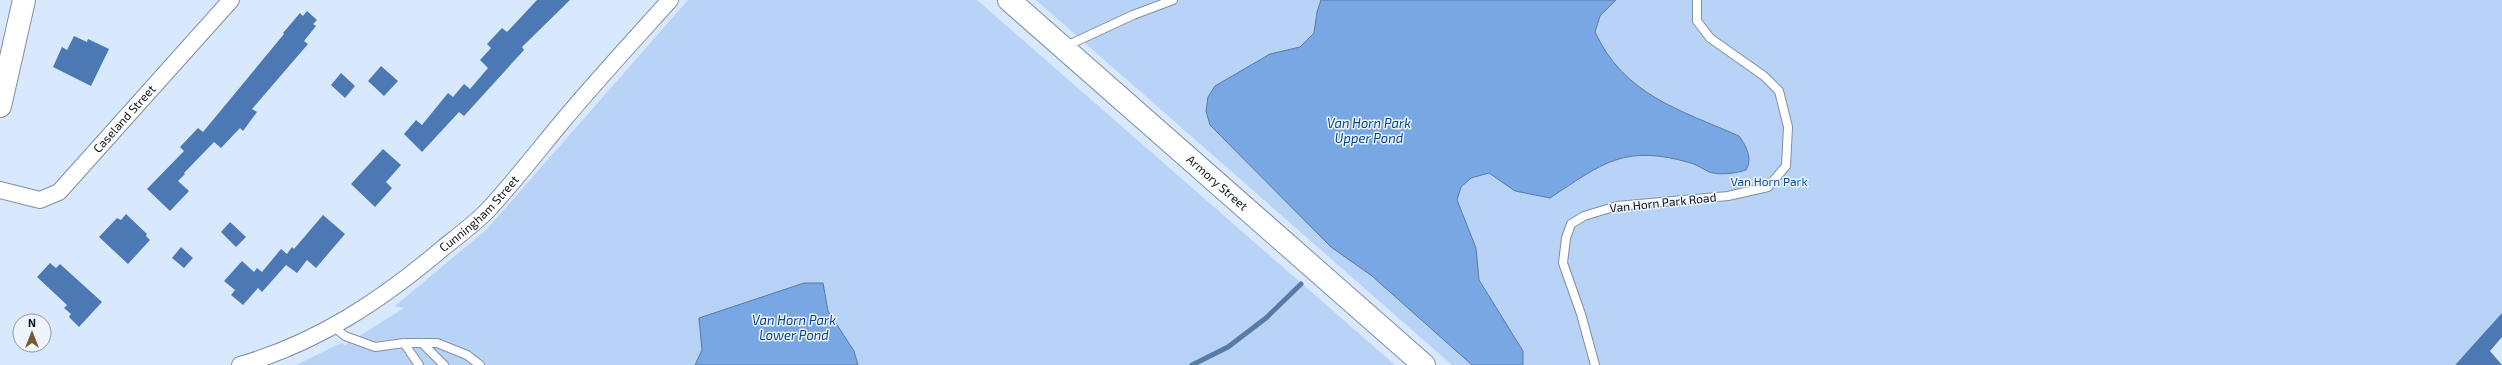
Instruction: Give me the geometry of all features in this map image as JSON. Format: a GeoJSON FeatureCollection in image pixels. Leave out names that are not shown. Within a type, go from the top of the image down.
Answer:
{"type":"FeatureCollection","features":[{"type":"Feature","properties":{"kind":"main road"},"geometry":{"type":"LineString","coordinates":[[0,106],[24,0]]}},
{"type":"Feature","properties":{"kind":"main road","name":"Armory Street"},"geometry":{"type":"LineString","coordinates":[[1009,0],[1424,365]]}},
{"type":"Feature","properties":{"kind":"street","name":"Caseland Street"},"geometry":{"type":"LineString","coordinates":[[0,190],[40,200],[58,192],[231,0]]}},
{"type":"Feature","properties":{"kind":"street","name":"Cunningham Street"},"geometry":{"type":"LineString","coordinates":[[240,365],[272,356],[334,326],[381,297],[417,270],[487,211],[584,96],[670,0]]}},
{"type":"Feature","properties":{"kind":"lane"},"geometry":{"type":"LineString","coordinates":[[1063,47],[1133,15],[1173,0]]}},
{"type":"Feature","properties":{"kind":"lane","name":"Van Horn Park Road"},"geometry":{"type":"LineString","coordinates":[[1595,365],[1581,314],[1563,264],[1566,238],[1571,224],[1584,216],[1617,206],[1728,196],[1768,187],[1786,166],[1788,127],[1779,91],[1764,76],[1710,38],[1697,21],[1697,0]]}},
{"type":"Feature","properties":{"kind":"lane"},"geometry":{"type":"LineString","coordinates":[[334,326],[346,336],[375,347],[404,343],[437,343],[467,356],[480,365]]}},
{"type":"Feature","properties":{"kind":"lane"},"geometry":{"type":"LineString","coordinates":[[404,343],[419,365]]}},
{"type":"Feature","properties":{"kind":"lane"},"geometry":{"type":"LineString","coordinates":[[422,343],[444,365]]}},
{"type":"Feature","properties":{"kind":"green space"},"geometry":{"type":"Polygon","coordinates":[[[688,0],[977,0],[1395,365],[296,365],[341,343],[345,345],[404,308],[395,306],[487,229],[688,0]]]}},
{"type":"Feature","properties":{"kind":"green space","name":"Van Horn Park"},"geometry":{"type":"Polygon","coordinates":[[[1036,0],[2502,0],[2502,315],[2454,365],[1452,365],[1036,0]]]}},
{"type":"Feature","properties":{"kind":"water","name":"Van Horn Park Upper Pond"},"geometry":{"type":"Polygon","coordinates":[[[1321,0],[1616,0],[1600,16],[1595,32],[1607,53],[1621,71],[1638,86],[1656,98],[1696,118],[1739,136],[1748,152],[1748,166],[1746,170],[1717,174],[1711,173],[1691,163],[1668,158],[1649,155],[1632,156],[1601,166],[1550,198],[1515,191],[1489,173],[1471,178],[1461,187],[1457,200],[1476,248],[1479,280],[1523,351],[1523,365],[1472,365],[1372,276],[1331,247],[1210,125],[1206,111],[1208,97],[1215,86],[1270,54],[1300,47],[1314,33],[1317,12],[1321,0]]]}},
{"type":"Feature","properties":{"kind":"water","name":"Van Horn Park Lower Pond"},"geometry":{"type":"Polygon","coordinates":[[[804,283],[823,283],[828,311],[854,351],[858,365],[695,365],[702,350],[699,318],[804,283]]]}},
{"type":"Feature","properties":{"kind":"building"},"geometry":{"type":"Polygon","coordinates":[[[537,0],[570,0],[522,47],[524,50],[464,116],[459,112],[422,152],[404,134],[416,120],[422,125],[448,93],[453,97],[464,84],[470,89],[488,68],[480,60],[491,48],[487,44],[502,28],[507,32],[537,0]]]}},
{"type":"Feature","properties":{"kind":"building"},"geometry":{"type":"Polygon","coordinates":[[[307,11],[317,20],[313,24],[316,26],[304,41],[308,44],[252,109],[257,112],[243,131],[240,128],[221,148],[214,142],[184,173],[185,174],[178,181],[189,191],[170,211],[147,189],[184,151],[180,147],[198,128],[203,132],[300,13],[303,16],[307,11]]]}},
{"type":"Feature","properties":{"kind":"building"},"geometry":{"type":"Polygon","coordinates":[[[74,36],[87,42],[88,39],[109,49],[91,86],[53,67],[62,47],[67,50],[74,36]]]}},
{"type":"Feature","properties":{"kind":"building"},"geometry":{"type":"Polygon","coordinates":[[[381,66],[398,81],[384,96],[368,81],[381,66]]]}},
{"type":"Feature","properties":{"kind":"building"},"geometry":{"type":"Polygon","coordinates":[[[341,73],[355,86],[345,98],[331,85],[341,73]]]}},
{"type":"Feature","properties":{"kind":"building"},"geometry":{"type":"Polygon","coordinates":[[[383,149],[401,165],[386,182],[392,188],[375,207],[351,184],[383,149]]]}},
{"type":"Feature","properties":{"kind":"building"},"geometry":{"type":"Polygon","coordinates":[[[126,214],[147,234],[146,236],[150,240],[128,264],[99,237],[117,218],[121,220],[126,214]]]}},
{"type":"Feature","properties":{"kind":"building"},"geometry":{"type":"Polygon","coordinates":[[[323,215],[345,234],[316,268],[307,260],[297,273],[286,265],[262,292],[258,288],[243,305],[231,295],[235,290],[224,281],[242,261],[254,272],[257,268],[262,272],[281,249],[287,254],[292,247],[294,249],[323,215]]]}},
{"type":"Feature","properties":{"kind":"building"},"geometry":{"type":"Polygon","coordinates":[[[230,222],[246,237],[236,247],[221,232],[230,222]]]}},
{"type":"Feature","properties":{"kind":"building"},"geometry":{"type":"Polygon","coordinates":[[[181,247],[193,258],[184,268],[172,258],[181,247]]]}},
{"type":"Feature","properties":{"kind":"building"},"geometry":{"type":"Polygon","coordinates":[[[50,263],[56,268],[60,264],[102,302],[79,327],[69,317],[71,314],[64,308],[67,305],[37,277],[50,263]]]}},
{"type":"Feature","properties":{"kind":"building"},"geometry":{"type":"Polygon","coordinates":[[[2502,313],[2502,337],[2490,351],[2502,365],[2455,365],[2502,313]]]}},
{"type":"Feature","properties":{"kind":"waterway"},"geometry":{"type":"LineString","coordinates":[[1192,365],[1228,347],[1266,318],[1301,284]]}}]}
